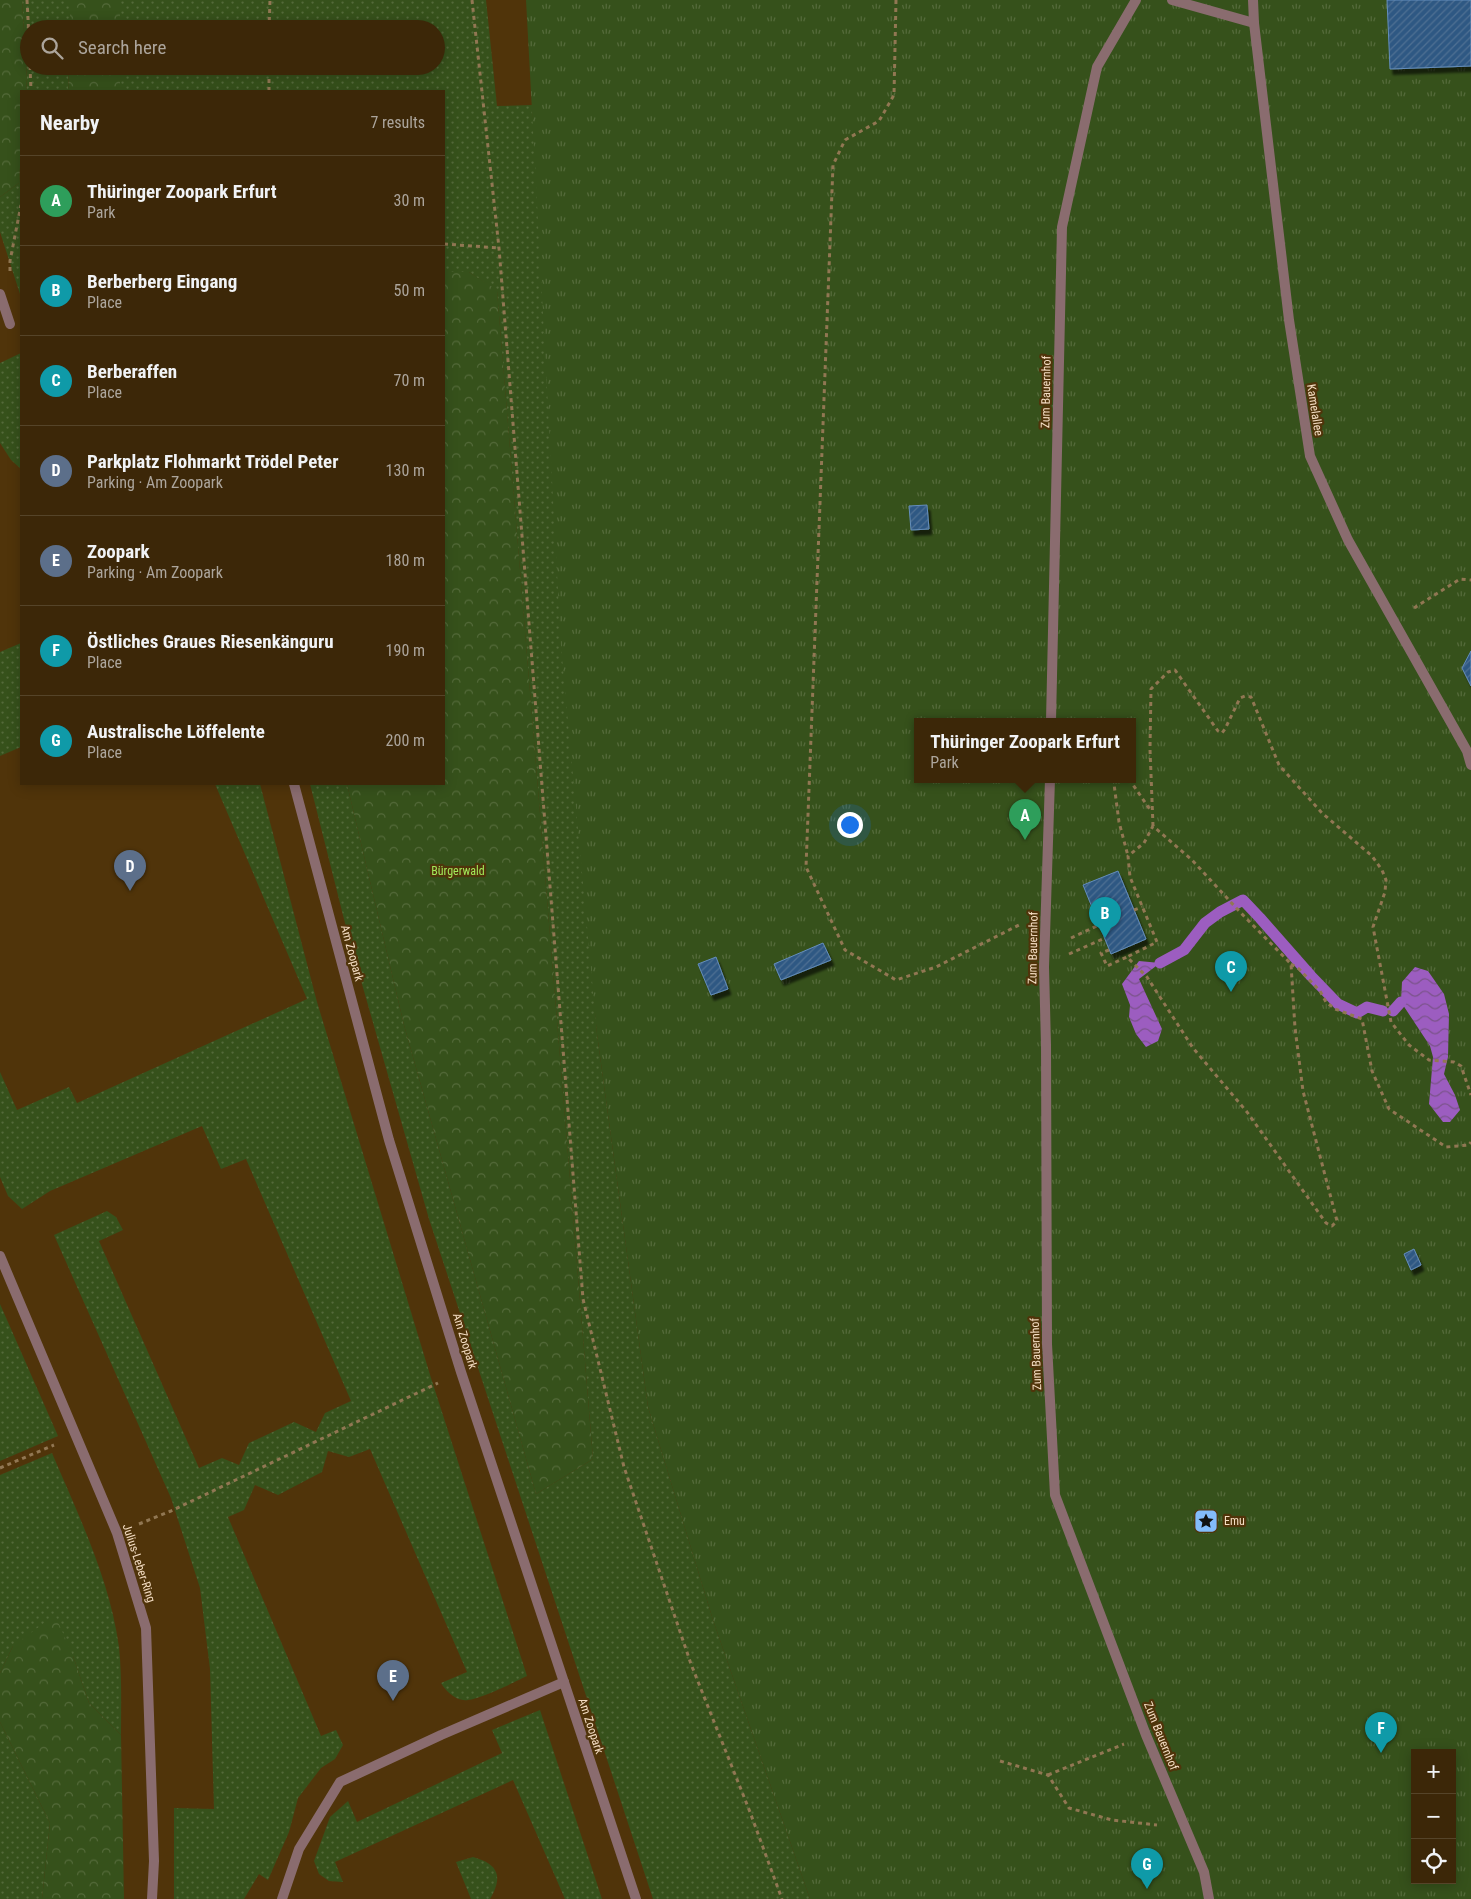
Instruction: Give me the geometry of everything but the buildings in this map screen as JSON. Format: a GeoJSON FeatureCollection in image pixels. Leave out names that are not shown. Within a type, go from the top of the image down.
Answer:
{"type":"FeatureCollection","features":[{"type":"Feature","properties":{"kind":"street","name":"Zum Bauernhof"},"geometry":{"type":"LineString","coordinates":[[1051,718],[1062,227],[1097,67],[1136,0]]}},
{"type":"Feature","properties":{"kind":"street"},"geometry":{"type":"LineString","coordinates":[[1172,0],[1254,23]]}},
{"type":"Feature","properties":{"kind":"street","name":"Kamelallee"},"geometry":{"type":"LineString","coordinates":[[1253,0],[1254,23],[1288,320],[1310,456],[1348,540],[1395,620],[1467,751],[1471,764]]}},
{"type":"Feature","properties":{"kind":"street"},"geometry":{"type":"LineString","coordinates":[[0,294],[10,324]]}},
{"type":"Feature","properties":{"kind":"street","name":"Zum Bauernhof"},"geometry":{"type":"LineString","coordinates":[[1050,783],[1044,967],[1047,1344],[1056,1495],[1146,1735],[1204,1872],[1209,1899]]}},
{"type":"Feature","properties":{"kind":"street","name":"Am Zoopark"},"geometry":{"type":"LineString","coordinates":[[294,785],[389,1140],[461,1372],[636,1899]]}},
{"type":"Feature","properties":{"kind":"street","name":"Julius-Leber-Ring"},"geometry":{"type":"LineString","coordinates":[[0,1256],[117,1533],[146,1628],[154,1861],[152,1899]]}},
{"type":"Feature","properties":{"kind":"street"},"geometry":{"type":"LineString","coordinates":[[282,1899],[299,1849],[340,1782],[441,1735],[564,1682]]}},
{"type":"Feature","properties":{"kind":"path"},"geometry":{"type":"LineString","coordinates":[[27,0],[28,20]]}},
{"type":"Feature","properties":{"kind":"path"},"geometry":{"type":"LineString","coordinates":[[270,0],[270,20]]}},
{"type":"Feature","properties":{"kind":"path"},"geometry":{"type":"LineString","coordinates":[[472,0],[499,248],[583,1299],[624,1467],[691,1664],[750,1812],[782,1899]]}},
{"type":"Feature","properties":{"kind":"path"},"geometry":{"type":"LineString","coordinates":[[896,0],[894,95],[879,121],[845,140],[833,165],[806,867],[845,950],[896,980],[936,967],[1046,911]]}},
{"type":"Feature","properties":{"kind":"path"},"geometry":{"type":"LineString","coordinates":[[30,75],[31,90]]}},
{"type":"Feature","properties":{"kind":"path"},"geometry":{"type":"LineString","coordinates":[[269,75],[269,90]]}},
{"type":"Feature","properties":{"kind":"path"},"geometry":{"type":"LineString","coordinates":[[10,279],[10,261],[20,211]]}},
{"type":"Feature","properties":{"kind":"path"},"geometry":{"type":"LineString","coordinates":[[445,244],[499,248]]}},
{"type":"Feature","properties":{"kind":"path"},"geometry":{"type":"LineString","coordinates":[[1395,620],[1460,579],[1471,580]]}},
{"type":"Feature","properties":{"kind":"path"},"geometry":{"type":"LineString","coordinates":[[1128,856],[1144,842],[1153,826],[1151,690],[1168,672],[1175,670],[1218,731],[1222,733],[1240,698],[1245,696],[1251,697],[1279,765],[1322,813],[1372,856],[1382,870],[1386,880],[1385,892],[1373,927],[1391,1022],[1409,1045],[1429,1060],[1454,1062],[1461,1066],[1471,1095]]}},
{"type":"Feature","properties":{"kind":"path"},"geometry":{"type":"LineString","coordinates":[[1109,950],[1101,953],[1106,966],[1127,958],[1157,942],[1130,877],[1128,856],[1119,822],[1114,783]]}},
{"type":"Feature","properties":{"kind":"path"},"geometry":{"type":"LineString","coordinates":[[1132,783],[1152,812]]}},
{"type":"Feature","properties":{"kind":"path"},"geometry":{"type":"LineString","coordinates":[[1153,826],[1192,860],[1291,964],[1299,968],[1320,991],[1326,1002],[1335,1009],[1362,1019],[1372,1071],[1389,1109],[1446,1147],[1469,1145],[1471,1142]]}},
{"type":"Feature","properties":{"kind":"path"},"geometry":{"type":"LineString","coordinates":[[1134,910],[1142,907]]}},
{"type":"Feature","properties":{"kind":"path"},"geometry":{"type":"LineString","coordinates":[[1071,938],[1100,925]]}},
{"type":"Feature","properties":{"kind":"path"},"geometry":{"type":"LineString","coordinates":[[1044,967],[1104,938]]}},
{"type":"Feature","properties":{"kind":"path"},"geometry":{"type":"LineString","coordinates":[[1127,958],[1147,977],[1193,1048],[1246,1112],[1326,1223],[1332,1226],[1337,1221],[1303,1091],[1295,1028],[1291,964]]}},
{"type":"Feature","properties":{"kind":"path"},"geometry":{"type":"LineString","coordinates":[[171,1511],[461,1372]]}},
{"type":"Feature","properties":{"kind":"path"},"geometry":{"type":"LineString","coordinates":[[0,1468],[75,1436]]}},
{"type":"Feature","properties":{"kind":"path"},"geometry":{"type":"LineString","coordinates":[[1000,1761],[1048,1775],[1146,1735]]}},
{"type":"Feature","properties":{"kind":"path"},"geometry":{"type":"LineString","coordinates":[[1048,1775],[1069,1808],[1112,1820],[1185,1828]]}},
{"type":"Feature","properties":{"kind":"green space"},"geometry":{"type":"Polygon","coordinates":[[[0,0],[22,0],[23,20],[20,20],[20,75],[27,75],[27,79],[26,90],[20,90],[19,183],[0,197],[0,0]]]}},
{"type":"Feature","properties":{"kind":"green space"},"geometry":{"type":"Polygon","coordinates":[[[22,0],[70,0],[70,20],[23,20],[22,0]]]}},
{"type":"Feature","properties":{"kind":"green space"},"geometry":{"type":"Polygon","coordinates":[[[70,0],[120,0],[120,20],[70,20],[70,0]]]}},
{"type":"Feature","properties":{"kind":"green space"},"geometry":{"type":"Polygon","coordinates":[[[120,0],[486,0],[497,106],[532,105],[597,1034],[648,1407],[713,1620],[810,1899],[653,1899],[429,1219],[348,935],[310,785],[347,785],[404,1025],[536,1494],[593,1459],[497,291],[469,272],[445,272],[445,90],[120,90],[120,75],[445,75],[445,20],[120,20],[120,0]]]}},
{"type":"Feature","properties":{"kind":"green space"},"geometry":{"type":"Polygon","coordinates":[[[526,0],[1471,0],[1471,1899],[810,1899],[713,1620],[648,1407],[597,1034],[561,646],[526,0]]]}},
{"type":"Feature","properties":{"kind":"green space"},"geometry":{"type":"Polygon","coordinates":[[[27,75],[69,75],[68,90],[26,90],[27,75]]]}},
{"type":"Feature","properties":{"kind":"green space"},"geometry":{"type":"Polygon","coordinates":[[[69,75],[120,75],[120,90],[68,90],[69,75]]]}},
{"type":"Feature","properties":{"kind":"green space"},"geometry":{"type":"Polygon","coordinates":[[[20,167],[20,294],[0,232],[0,197],[19,183],[20,167]]]}},
{"type":"Feature","properties":{"kind":"green space","name":"Bürgerwald"},"geometry":{"type":"Polygon","coordinates":[[[445,272],[469,272],[497,290],[593,1459],[536,1494],[404,1025],[347,785],[445,785],[445,272]]]}},
{"type":"Feature","properties":{"kind":"green space"},"geometry":{"type":"Polygon","coordinates":[[[20,353],[20,468],[11,460],[0,443],[0,363],[20,353]]]}},
{"type":"Feature","properties":{"kind":"green space"},"geometry":{"type":"Polygon","coordinates":[[[20,643],[20,747],[0,756],[0,652],[20,643]]]}},
{"type":"Feature","properties":{"kind":"green space"},"geometry":{"type":"Polygon","coordinates":[[[215,785],[260,785],[317,1002],[431,1378],[527,1676],[495,1691],[469,1700],[456,1698],[443,1686],[441,1683],[467,1672],[370,1449],[349,1457],[328,1451],[322,1472],[278,1495],[255,1485],[244,1510],[228,1517],[321,1736],[336,1730],[343,1745],[335,1759],[321,1768],[298,1798],[289,1832],[268,1880],[259,1874],[244,1899],[174,1899],[174,1808],[214,1809],[210,1669],[200,1588],[171,1498],[54,1235],[107,1211],[116,1217],[123,1230],[99,1241],[199,1468],[222,1458],[239,1465],[249,1443],[294,1422],[316,1432],[325,1413],[351,1401],[246,1159],[221,1169],[202,1126],[50,1191],[22,1209],[8,1196],[0,1177],[0,1072],[17,1110],[69,1087],[77,1103],[307,999],[215,785]]]}},
{"type":"Feature","properties":{"kind":"green space"},"geometry":{"type":"Polygon","coordinates":[[[0,1304],[58,1436],[0,1461],[0,1304]]]}},
{"type":"Feature","properties":{"kind":"green space"},"geometry":{"type":"Polygon","coordinates":[[[52,1453],[101,1572],[115,1622],[121,1669],[121,1735],[89,1703],[73,1656],[13,1646],[0,1673],[0,1475],[52,1453]]]}},
{"type":"Feature","properties":{"kind":"green space"},"geometry":{"type":"Polygon","coordinates":[[[55,1615],[73,1656],[89,1703],[121,1735],[124,1899],[42,1899],[50,1823],[0,1722],[0,1673],[13,1646],[55,1615]]]}},
{"type":"Feature","properties":{"kind":"green space"},"geometry":{"type":"Polygon","coordinates":[[[540,1710],[602,1899],[565,1899],[513,1780],[335,1862],[343,1882],[329,1881],[319,1874],[314,1861],[330,1817],[348,1801],[357,1822],[502,1753],[492,1730],[540,1710]]]}},
{"type":"Feature","properties":{"kind":"green space"},"geometry":{"type":"Polygon","coordinates":[[[0,1722],[50,1823],[42,1899],[0,1899],[0,1722]]]}},
{"type":"Feature","properties":{"kind":"green space"},"geometry":{"type":"Polygon","coordinates":[[[473,1857],[488,1863],[496,1872],[496,1884],[490,1899],[471,1899],[456,1862],[473,1857]]]}},
{"type":"Feature","properties":{"kind":"water"},"geometry":{"type":"Polygon","coordinates":[[[1139,961],[1160,963],[1139,979],[1162,1029],[1158,1041],[1146,1047],[1136,1034],[1129,1017],[1130,1005],[1122,984],[1139,961]]]}},
{"type":"Feature","properties":{"kind":"water"},"geometry":{"type":"Polygon","coordinates":[[[1415,967],[1428,971],[1444,994],[1449,1014],[1448,1057],[1444,1074],[1455,1095],[1460,1110],[1450,1122],[1443,1122],[1429,1104],[1433,1057],[1430,1046],[1401,1002],[1402,982],[1415,967]]]}},
{"type":"Feature","properties":{"kind":"waterway"},"geometry":{"type":"LineString","coordinates":[[1160,963],[1184,950],[1205,923],[1220,912],[1243,900],[1338,1004],[1357,1013],[1367,1007],[1383,1011]]}},
{"type":"Feature","properties":{"kind":"waterway"},"geometry":{"type":"LineString","coordinates":[[1393,1011],[1401,1002]]}},
{"type":"Feature","properties":{"kind":"place","name":"Thüringer Zoopark Erfurt"},"geometry":{"type":"Point","coordinates":[1025,840]}},
{"type":"Feature","properties":{"kind":"place","name":"Parkplatz Flohmarkt Trödel Peter"},"geometry":{"type":"Point","coordinates":[130,891]}},
{"type":"Feature","properties":{"kind":"place","name":"Berberberg Eingang"},"geometry":{"type":"Point","coordinates":[1105,938]}},
{"type":"Feature","properties":{"kind":"place","name":"Berberaffen"},"geometry":{"type":"Point","coordinates":[1231,992]}},
{"type":"Feature","properties":{"kind":"place","name":"Emu"},"geometry":{"type":"Point","coordinates":[1206,1521]}},
{"type":"Feature","properties":{"kind":"place","name":"Zoopark"},"geometry":{"type":"Point","coordinates":[393,1701]}},
{"type":"Feature","properties":{"kind":"place","name":"Östliches Graues Riesenkänguru"},"geometry":{"type":"Point","coordinates":[1381,1753]}},
{"type":"Feature","properties":{"kind":"place","name":"Australische Löffelente"},"geometry":{"type":"Point","coordinates":[1147,1889]}}]}
